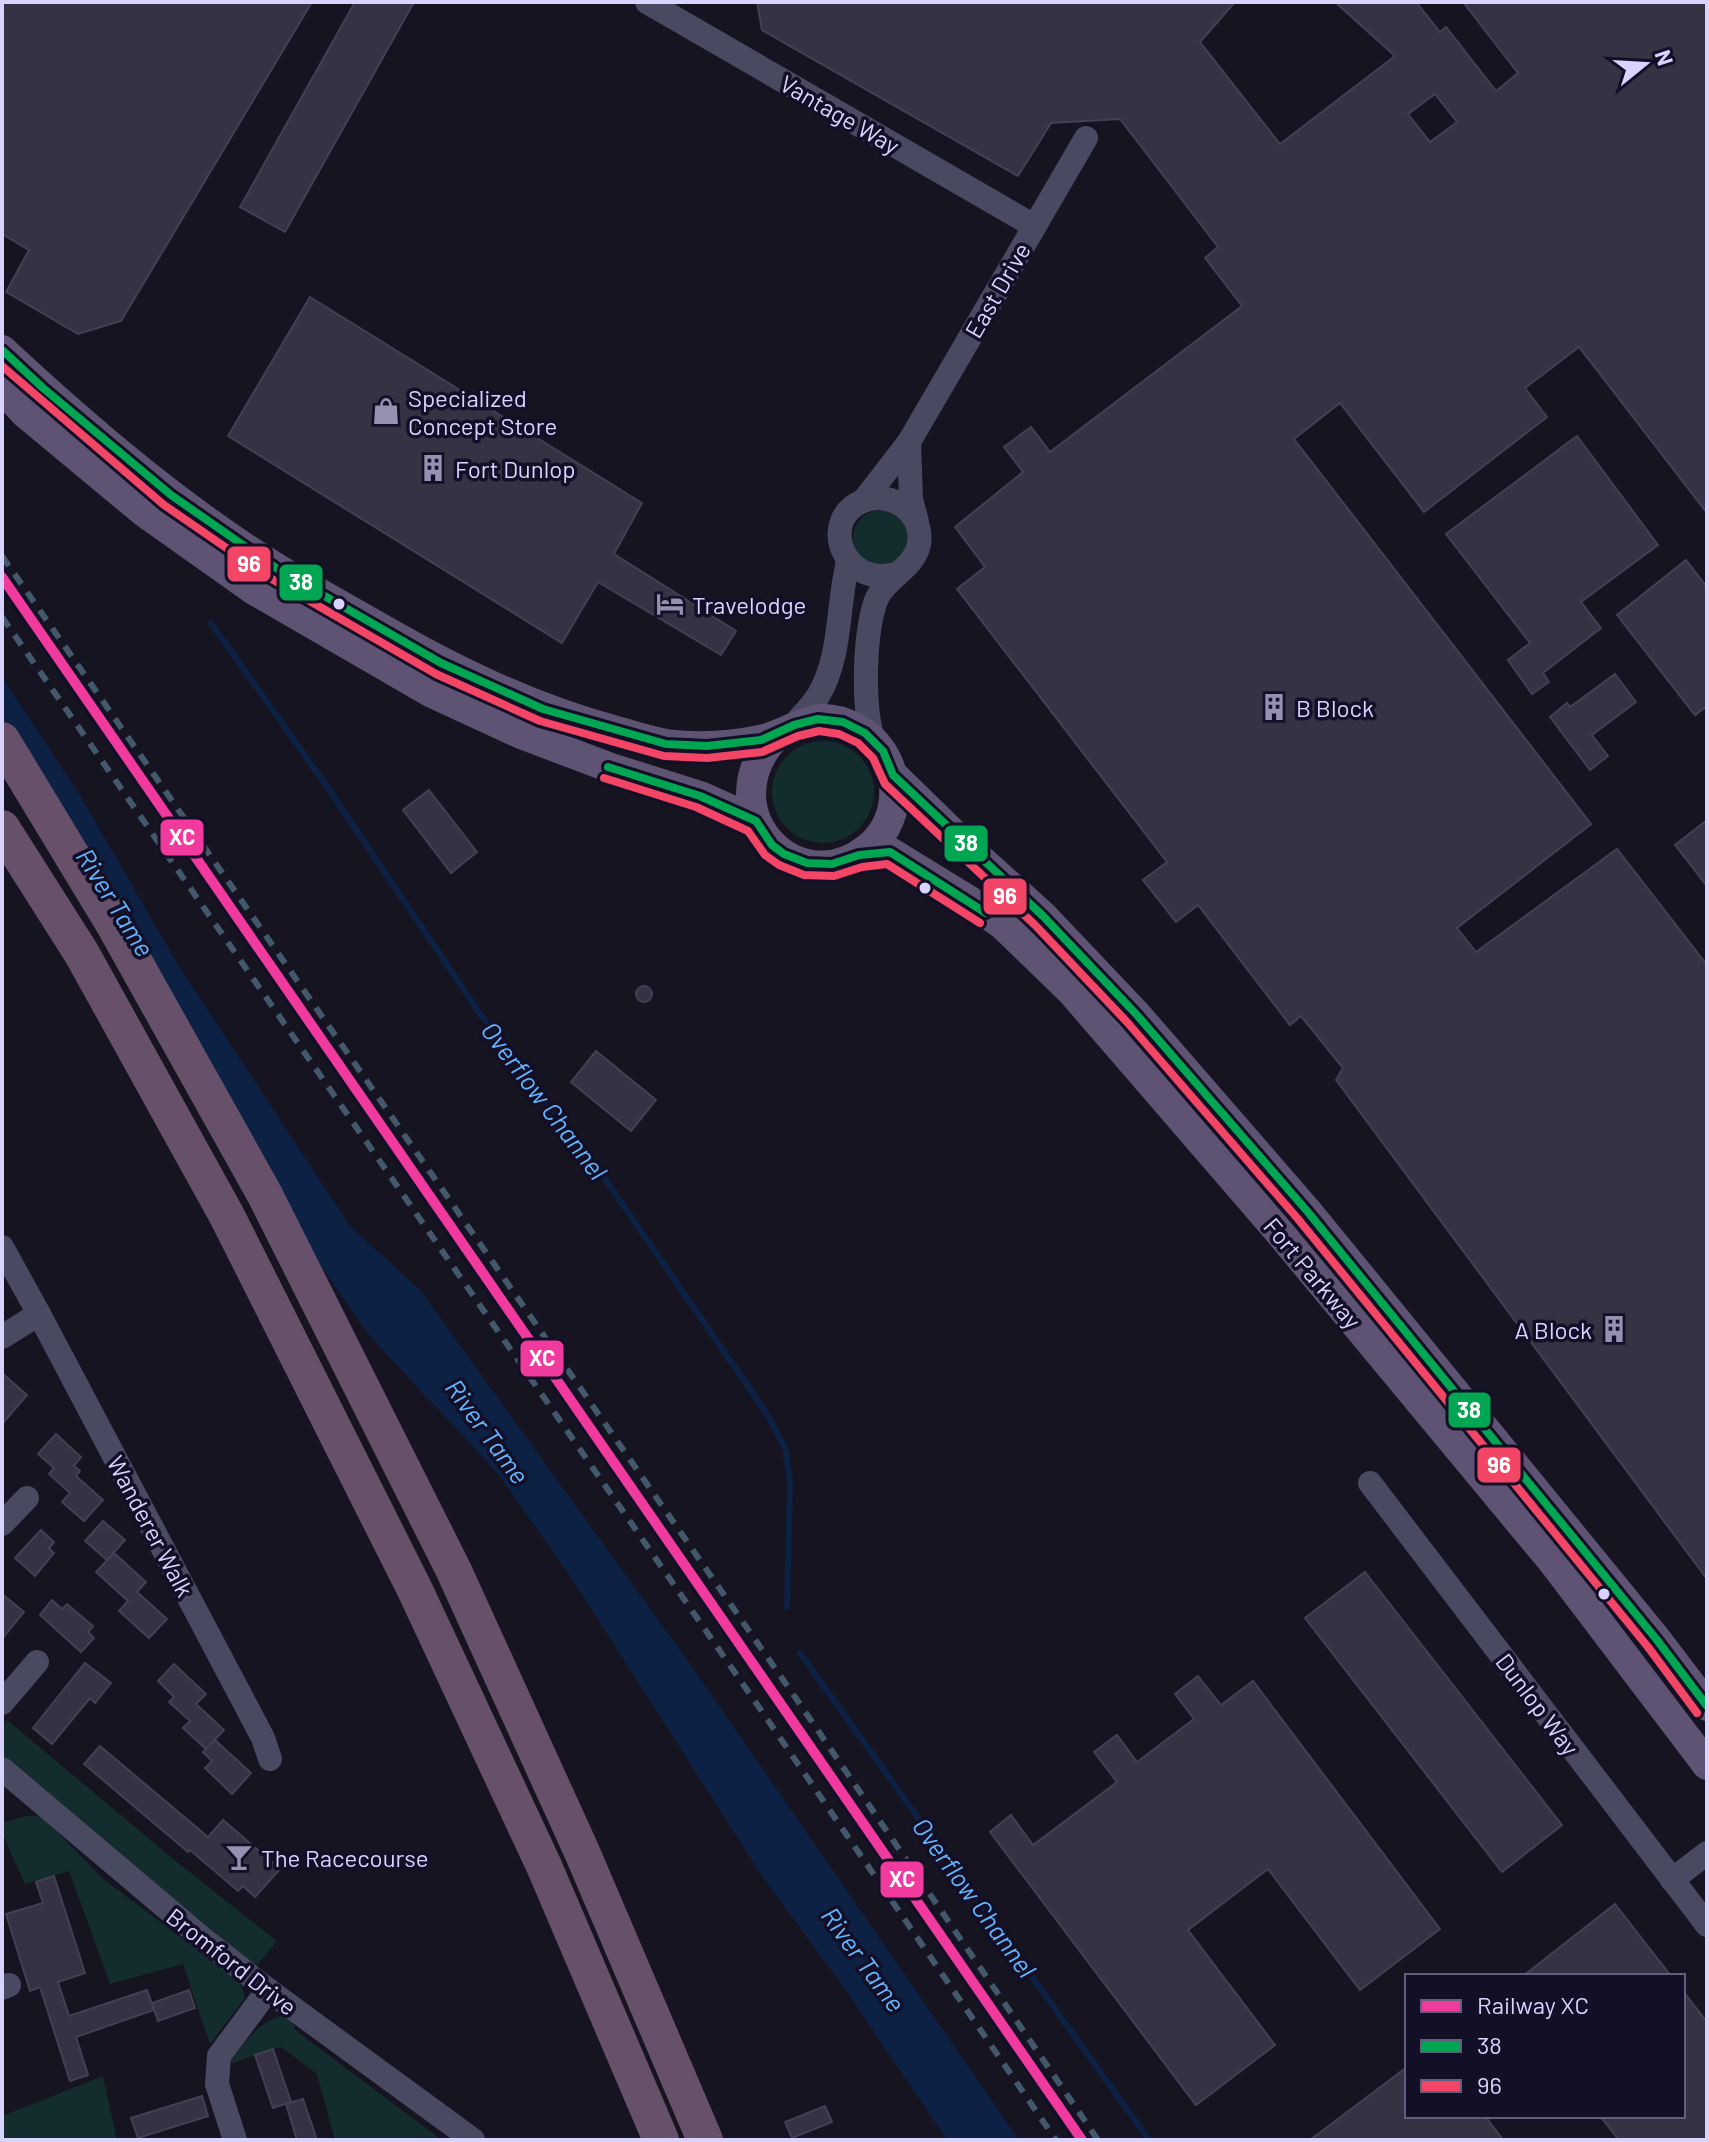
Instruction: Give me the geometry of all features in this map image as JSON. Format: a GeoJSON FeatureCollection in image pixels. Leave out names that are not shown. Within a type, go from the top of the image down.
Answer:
{"type":"FeatureCollection","features":[{"type":"Feature","properties":{"kind":"highway"},"geometry":{"type":"LineString","coordinates":[[2,740],[114,925],[265,1195],[447,1557],[582,1852],[705,2140]]}},
{"type":"Feature","properties":{"kind":"highway"},"geometry":{"type":"LineString","coordinates":[[2,828],[82,954],[227,1216],[408,1576],[544,1866],[661,2140]]}},
{"type":"Feature","properties":{"kind":"main road"},"geometry":{"type":"LineString","coordinates":[[2,350],[171,495],[276,568],[441,663],[543,709],[666,744],[707,746],[761,740],[806,721],[831,720],[854,727],[875,742]]}},
{"type":"Feature","properties":{"kind":"main road","name":"Fort Parkway"},"geometry":{"type":"LineString","coordinates":[[2,389],[26,414],[144,512],[254,590],[432,693],[521,734],[611,768],[700,796],[756,821],[772,845],[795,859],[832,864],[859,855],[890,852],[970,901],[1004,926],[1072,992],[1280,1233],[1553,1562],[1707,1765]]}},
{"type":"Feature","properties":{"kind":"main road"},"geometry":{"type":"LineString","coordinates":[[756,821],[750,803],[753,774],[765,748],[786,730]]}},
{"type":"Feature","properties":{"kind":"main road","name":"Fort Parkway"},"geometry":{"type":"LineString","coordinates":[[875,742],[883,751],[893,775],[1043,916],[1136,1014],[1307,1211],[1657,1640],[1707,1706]]}},
{"type":"Feature","properties":{"kind":"main road"},"geometry":{"type":"LineString","coordinates":[[859,855],[872,846],[889,820],[895,790],[893,775]]}},
{"type":"Feature","properties":{"kind":"street","name":"Vantage Way"},"geometry":{"type":"LineString","coordinates":[[647,2],[1034,226]]}},
{"type":"Feature","properties":{"kind":"street","name":"East Drive"},"geometry":{"type":"LineString","coordinates":[[864,500],[909,442],[1086,138]]}},
{"type":"Feature","properties":{"kind":"street"},"geometry":{"type":"LineString","coordinates":[[875,742],[869,730],[865,703],[870,630],[877,598],[895,574],[916,555],[919,535],[911,499],[909,442]]}},
{"type":"Feature","properties":{"kind":"street"},"geometry":{"type":"LineString","coordinates":[[895,574],[875,577],[864,574],[848,562],[841,546],[842,522],[848,512],[864,500],[880,497],[896,501],[910,511],[918,526]]}},
{"type":"Feature","properties":{"kind":"street"},"geometry":{"type":"LineString","coordinates":[[786,730],[818,696],[828,672],[836,646],[848,562]]}},
{"type":"Feature","properties":{"kind":"street","name":"Wanderer Walk"},"geometry":{"type":"LineString","coordinates":[[2,1247],[273,1742]]}},
{"type":"Feature","properties":{"kind":"street"},"geometry":{"type":"LineString","coordinates":[[2,1337],[39,1314]]}},
{"type":"Feature","properties":{"kind":"street","name":"Dunlop Way"},"geometry":{"type":"LineString","coordinates":[[1370,1483],[1707,1925]]}},
{"type":"Feature","properties":{"kind":"street"},"geometry":{"type":"LineString","coordinates":[[2,1524],[27,1498]]}},
{"type":"Feature","properties":{"kind":"street"},"geometry":{"type":"LineString","coordinates":[[2,1703],[37,1662]]}},
{"type":"Feature","properties":{"kind":"street","name":"Bromford Drive"},"geometry":{"type":"LineString","coordinates":[[8,1784],[268,1990],[471,2138]]}},
{"type":"Feature","properties":{"kind":"street"},"geometry":{"type":"LineString","coordinates":[[1672,1880],[1707,1853]]}},
{"type":"Feature","properties":{"kind":"street"},"geometry":{"type":"LineString","coordinates":[[235,2140],[217,2084],[219,2056],[268,1990]]}},
{"type":"Feature","properties":{"kind":"green space"},"geometry":{"type":"Polygon","coordinates":[[[881,510],[901,518],[909,538],[901,558],[881,566],[861,558],[853,538],[861,518],[881,510]]]}},
{"type":"Feature","properties":{"kind":"green space"},"geometry":{"type":"Polygon","coordinates":[[[823,741],[843,744],[866,763],[871,772],[874,792],[871,812],[852,835],[843,840],[823,843],[803,840],[780,821],[775,812],[772,792],[775,772],[794,749],[803,744],[823,741]]]}},
{"type":"Feature","properties":{"kind":"green space"},"geometry":{"type":"Polygon","coordinates":[[[6,1719],[277,1941],[257,1965],[2,1755],[6,1719]]]}},
{"type":"Feature","properties":{"kind":"green space"},"geometry":{"type":"Polygon","coordinates":[[[26,1816],[42,1816],[102,1878],[240,1982],[245,1998],[210,2044],[183,1964],[110,1984],[69,1871],[25,1884],[2,1833],[2,1823],[26,1816]]]}},
{"type":"Feature","properties":{"kind":"green space"},"geometry":{"type":"Polygon","coordinates":[[[281,2016],[292,2020],[295,2030],[442,2140],[335,2140],[317,2074],[281,2047],[229,2064],[258,2029],[281,2016]]]}},
{"type":"Feature","properties":{"kind":"green space"},"geometry":{"type":"Polygon","coordinates":[[[103,2076],[117,2140],[2,2140],[2,2116],[103,2076]]]}},
{"type":"Feature","properties":{"kind":"water","name":"River Tame"},"geometry":{"type":"Polygon","coordinates":[[[2,677],[81,797],[180,968],[350,1226],[420,1290],[695,1671],[1019,2140],[947,2140],[845,1989],[762,1876],[574,1582],[499,1475],[368,1334],[223,1124],[2,748],[2,677]]]}},
{"type":"Feature","properties":{"kind":"building"},"geometry":{"type":"Polygon","coordinates":[[[2,2],[312,2],[121,321],[78,334],[6,292],[29,250],[2,234],[2,2]]]}},
{"type":"Feature","properties":{"kind":"building"},"geometry":{"type":"Polygon","coordinates":[[[355,2],[414,2],[285,232],[240,207],[355,2]]]}},
{"type":"Feature","properties":{"kind":"building"},"geometry":{"type":"Polygon","coordinates":[[[757,2],[1235,2],[1200,42],[1280,144],[1395,56],[1335,2],[1416,2],[1440,32],[1446,27],[1496,91],[1518,73],[1463,2],[1707,2],[1707,513],[1579,347],[1525,388],[1547,417],[1424,512],[1340,403],[1294,439],[1591,824],[1457,928],[1476,952],[1617,849],[1707,965],[1707,1579],[1336,1080],[1343,1068],[1301,1016],[1290,1025],[1198,905],[1176,922],[1143,880],[1167,862],[957,589],[985,567],[955,527],[1023,472],[1004,447],[1031,427],[1050,452],[1242,306],[1205,258],[1218,247],[1120,119],[1051,123],[1018,176],[762,30],[757,2]],[[1435,94],[1408,114],[1430,142],[1457,122],[1435,94]]]}},
{"type":"Feature","properties":{"kind":"building","name":"Fort Dunlop"},"geometry":{"type":"Polygon","coordinates":[[[310,297],[642,503],[614,554],[736,631],[721,655],[598,582],[562,643],[228,436],[310,297]]]}},
{"type":"Feature","properties":{"kind":"building"},"geometry":{"type":"Polygon","coordinates":[[[1577,436],[1658,545],[1581,602],[1601,628],[1543,673],[1549,682],[1532,694],[1508,660],[1530,643],[1446,534],[1577,436]]]}},
{"type":"Feature","properties":{"kind":"building"},"geometry":{"type":"Polygon","coordinates":[[[1686,560],[1707,587],[1707,706],[1695,715],[1617,615],[1686,560]]]}},
{"type":"Feature","properties":{"kind":"building"},"geometry":{"type":"Polygon","coordinates":[[[1615,674],[1636,702],[1592,735],[1608,756],[1590,770],[1550,717],[1567,703],[1570,707],[1615,674]]]}},
{"type":"Feature","properties":{"kind":"building"},"geometry":{"type":"Polygon","coordinates":[[[429,790],[477,852],[451,873],[403,810],[429,790]]]}},
{"type":"Feature","properties":{"kind":"building"},"geometry":{"type":"Polygon","coordinates":[[[1707,820],[1707,886],[1675,845],[1707,820]]]}},
{"type":"Feature","properties":{"kind":"building"},"geometry":{"type":"Polygon","coordinates":[[[641,986],[647,986],[652,994],[650,1000],[641,1002],[636,997],[636,991],[641,986]]]}},
{"type":"Feature","properties":{"kind":"building"},"geometry":{"type":"Polygon","coordinates":[[[596,1051],[656,1100],[631,1131],[571,1082],[596,1051]]]}},
{"type":"Feature","properties":{"kind":"building"},"geometry":{"type":"Polygon","coordinates":[[[2,1373],[27,1395],[2,1424],[2,1373]]]}},
{"type":"Feature","properties":{"kind":"building"},"geometry":{"type":"Polygon","coordinates":[[[56,1434],[81,1457],[74,1466],[80,1471],[76,1476],[103,1500],[84,1521],[62,1502],[70,1493],[49,1474],[54,1468],[38,1454],[56,1434]]]}},
{"type":"Feature","properties":{"kind":"building"},"geometry":{"type":"Polygon","coordinates":[[[103,1521],[125,1540],[107,1560],[85,1541],[103,1521]]]}},
{"type":"Feature","properties":{"kind":"building"},"geometry":{"type":"Polygon","coordinates":[[[41,1530],[54,1542],[49,1548],[54,1553],[35,1576],[15,1558],[41,1530]]]}},
{"type":"Feature","properties":{"kind":"building"},"geometry":{"type":"Polygon","coordinates":[[[114,1553],[146,1582],[137,1592],[167,1619],[149,1638],[119,1611],[128,1601],[96,1572],[114,1553]]]}},
{"type":"Feature","properties":{"kind":"building"},"geometry":{"type":"Polygon","coordinates":[[[1365,1572],[1562,1825],[1502,1872],[1305,1618],[1365,1572]]]}},
{"type":"Feature","properties":{"kind":"building"},"geometry":{"type":"Polygon","coordinates":[[[2,1594],[24,1612],[2,1639],[2,1594]]]}},
{"type":"Feature","properties":{"kind":"building"},"geometry":{"type":"Polygon","coordinates":[[[52,1600],[62,1609],[67,1604],[93,1626],[88,1632],[94,1638],[81,1652],[40,1615],[52,1600]]]}},
{"type":"Feature","properties":{"kind":"building"},"geometry":{"type":"Polygon","coordinates":[[[85,1663],[111,1683],[95,1703],[90,1698],[52,1744],[33,1728],[85,1663]]]}},
{"type":"Feature","properties":{"kind":"building"},"geometry":{"type":"Polygon","coordinates":[[[174,1664],[206,1694],[196,1704],[224,1730],[206,1749],[183,1728],[190,1721],[169,1702],[174,1697],[158,1681],[174,1664]]]}},
{"type":"Feature","properties":{"kind":"building"},"geometry":{"type":"Polygon","coordinates":[[[1198,1676],[1221,1705],[1253,1681],[1440,1929],[1360,1990],[1268,1869],[1188,1930],[1275,2045],[1196,2105],[990,1832],[1011,1815],[1033,1845],[1117,1782],[1094,1752],[1117,1735],[1137,1762],[1194,1719],[1175,1694],[1198,1676]]]}},
{"type":"Feature","properties":{"kind":"building"},"geometry":{"type":"Polygon","coordinates":[[[215,1740],[251,1773],[232,1794],[205,1768],[212,1761],[203,1752],[215,1740]]]}},
{"type":"Feature","properties":{"kind":"building"},"geometry":{"type":"Polygon","coordinates":[[[100,1746],[208,1837],[223,1820],[280,1869],[255,1897],[243,1886],[238,1891],[84,1764],[100,1746]]]}},
{"type":"Feature","properties":{"kind":"building"},"geometry":{"type":"Polygon","coordinates":[[[54,1876],[85,1973],[58,1982],[69,2016],[147,1990],[154,2010],[76,2037],[88,2075],[70,2081],[40,1987],[30,1991],[6,1914],[43,1903],[36,1882],[54,1876]]]}},
{"type":"Feature","properties":{"kind":"building"},"geometry":{"type":"Polygon","coordinates":[[[1615,1904],[1669,1974],[1526,1974],[1615,1904]]]}},
{"type":"Feature","properties":{"kind":"building"},"geometry":{"type":"Polygon","coordinates":[[[189,1990],[195,2008],[158,2021],[152,2003],[189,1990]]]}},
{"type":"Feature","properties":{"kind":"building"},"geometry":{"type":"Polygon","coordinates":[[[1685,1994],[1707,2022],[1707,2140],[1619,2140],[1602,2118],[1685,2118],[1685,1994]]]}},
{"type":"Feature","properties":{"kind":"building"},"geometry":{"type":"Polygon","coordinates":[[[273,2049],[291,2102],[273,2108],[255,2055],[273,2049]]]}},
{"type":"Feature","properties":{"kind":"building"},"geometry":{"type":"Polygon","coordinates":[[[1405,2069],[1405,2118],[1486,2118],[1503,2140],[1310,2140],[1405,2069]]]}},
{"type":"Feature","properties":{"kind":"building"},"geometry":{"type":"Polygon","coordinates":[[[202,2096],[208,2116],[138,2138],[131,2118],[202,2096]]]}},
{"type":"Feature","properties":{"kind":"building"},"geometry":{"type":"Polygon","coordinates":[[[303,2099],[317,2140],[297,2140],[286,2104],[303,2099]]]}},
{"type":"Feature","properties":{"kind":"building"},"geometry":{"type":"Polygon","coordinates":[[[825,2106],[832,2122],[792,2138],[785,2122],[825,2106]]]}},
{"type":"Feature","properties":{"kind":"waterway","name":"Overflow Channel"},"geometry":{"type":"LineString","coordinates":[[211,623],[328,788],[478,1011],[603,1176],[767,1414],[785,1448],[790,1482],[787,1607]]}},
{"type":"Feature","properties":{"kind":"waterway","name":"Overflow Channel"},"geometry":{"type":"LineString","coordinates":[[800,1653],[1149,2140]]}},
{"type":"Feature","properties":{"kind":"railway"},"geometry":{"type":"LineString","coordinates":[[2,556],[795,1697],[1098,2140]]}},
{"type":"Feature","properties":{"kind":"railway"},"geometry":{"type":"LineString","coordinates":[[2,617],[1056,2140]]}},
{"type":"Feature","properties":{"kind":"rail line","name":"XC"},"geometry":{"type":"LineString","coordinates":[[2,577],[1082,2140]]}},
{"type":"Feature","properties":{"kind":"transit line","name":"38"},"geometry":{"type":"LineString","coordinates":[[2,350],[171,495],[276,568],[441,663],[543,709],[666,744],[707,746],[761,740],[794,725],[818,719],[843,722],[865,733],[883,751],[893,775],[1043,916],[1136,1014],[1307,1211],[1657,1640],[1707,1706]]}},
{"type":"Feature","properties":{"kind":"transit line","name":"96"},"geometry":{"type":"LineString","coordinates":[[2,366],[164,505],[270,578],[436,674],[540,721],[664,756],[707,758],[762,752],[798,736],[819,731],[839,734],[858,743],[873,758],[885,784],[1035,925],[1127,1022],[1298,1219],[1648,1647],[1697,1713]]}},
{"type":"Feature","properties":{"kind":"transit line","name":"38"},"geometry":{"type":"LineString","coordinates":[[608,767],[700,796],[756,821],[772,845],[784,854],[807,863],[832,864],[859,855],[890,852],[986,913]]}},
{"type":"Feature","properties":{"kind":"transit line","name":"96"},"geometry":{"type":"LineString","coordinates":[[604,778],[696,807],[748,831],[765,855],[779,865],[804,875],[834,876],[862,867],[887,864],[980,923]]}},
{"type":"Feature","properties":{"kind":"place","name":"Specialized Concept Store"},"geometry":{"type":"Point","coordinates":[386,411]}},
{"type":"Feature","properties":{"kind":"place","name":"Fort Dunlop"},"geometry":{"type":"Point","coordinates":[433,468]}},
{"type":"Feature","properties":{"kind":"place","name":"Travelodge"},"geometry":{"type":"Point","coordinates":[670,604]}},
{"type":"Feature","properties":{"kind":"place","name":"B Block"},"geometry":{"type":"Point","coordinates":[1274,707]}},
{"type":"Feature","properties":{"kind":"place","name":"A Block"},"geometry":{"type":"Point","coordinates":[1614,1329]}},
{"type":"Feature","properties":{"kind":"place","name":"The Racecourse"},"geometry":{"type":"Point","coordinates":[239,1857]}}]}
